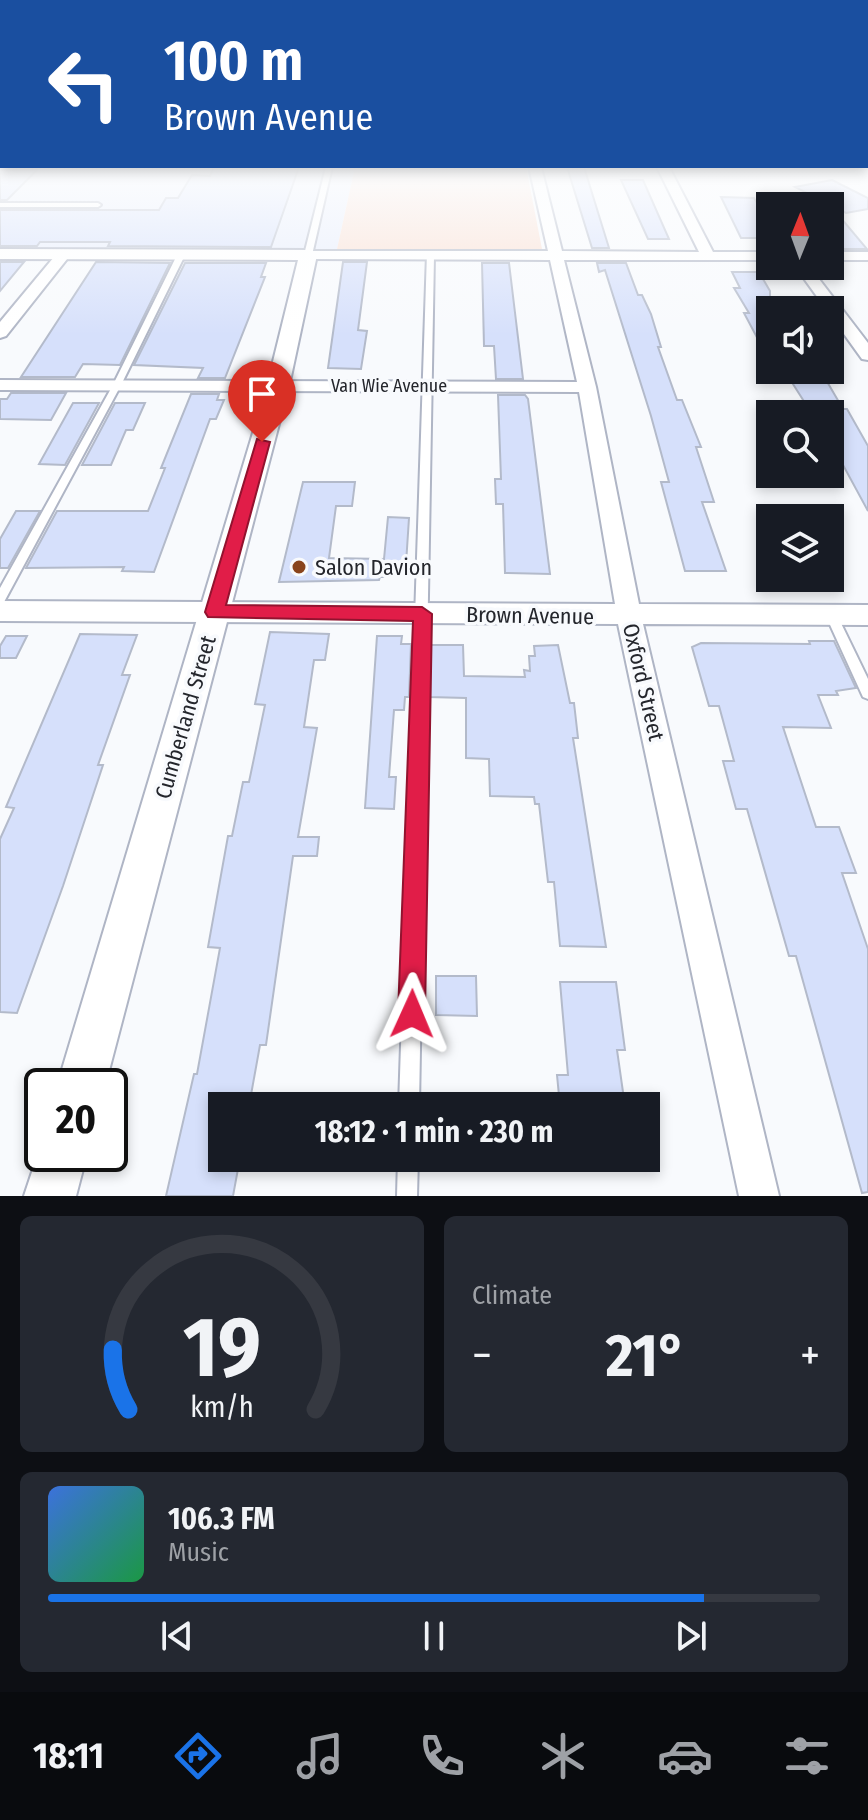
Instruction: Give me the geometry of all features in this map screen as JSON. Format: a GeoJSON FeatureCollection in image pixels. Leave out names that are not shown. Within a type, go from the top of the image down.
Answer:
{"type":"FeatureCollection","features":[{"type":"Feature","properties":{"kind":"street","name":"Oxford Street"},"geometry":{"type":"LineString","coordinates":[[548,223],[587,387],[629,616],[759,1196]]}},
{"type":"Feature","properties":{"kind":"street"},"geometry":{"type":"LineString","coordinates":[[691,223],[708,256]]}},
{"type":"Feature","properties":{"kind":"street"},"geometry":{"type":"LineString","coordinates":[[0,254],[756,256]]}},
{"type":"Feature","properties":{"kind":"street"},"geometry":{"type":"LineString","coordinates":[[0,333],[64,254]]}},
{"type":"Feature","properties":{"kind":"street","name":"Cumberland Street"},"geometry":{"type":"LineString","coordinates":[[86,1068],[278,386],[308,255]]}},
{"type":"Feature","properties":{"kind":"street"},"geometry":{"type":"LineString","coordinates":[[844,256],[868,256]]}},
{"type":"Feature","properties":{"kind":"street"},"geometry":{"type":"LineString","coordinates":[[812,280],[868,355]]}},
{"type":"Feature","properties":{"kind":"street","name":"Van Wie Avenue"},"geometry":{"type":"LineString","coordinates":[[0,385],[587,387]]}},
{"type":"Feature","properties":{"kind":"street","name":"Brown Avenue"},"geometry":{"type":"LineString","coordinates":[[0,611],[868,615]]}},
{"type":"Feature","properties":{"kind":"street"},"geometry":{"type":"LineString","coordinates":[[50,1196],[57,1172]]}},
{"type":"Feature","properties":{"kind":"lane"},"geometry":{"type":"LineString","coordinates":[[308,255],[316,223]]}},
{"type":"Feature","properties":{"kind":"lane"},"geometry":{"type":"LineString","coordinates":[[0,599],[117,385],[181,255]]}},
{"type":"Feature","properties":{"kind":"lane"},"geometry":{"type":"LineString","coordinates":[[409,1092],[430,255]]}},
{"type":"Feature","properties":{"kind":"lane"},"geometry":{"type":"LineString","coordinates":[[832,616],[868,693]]}},
{"type":"Feature","properties":{"kind":"lane"},"geometry":{"type":"LineString","coordinates":[[407,1196],[408,1172]]}},
{"type":"Feature","properties":{"kind":"shaded area"},"geometry":{"type":"Polygon","coordinates":[[[0,223],[343,223],[337,249],[0,248],[0,223]]]}},
{"type":"Feature","properties":{"kind":"shaded area"},"geometry":{"type":"Polygon","coordinates":[[[343,223],[537,223],[542,249],[337,249],[343,223]]]}},
{"type":"Feature","properties":{"kind":"building"},"geometry":{"type":"Polygon","coordinates":[[[0,223],[279,223],[271,247],[108,246],[110,242],[40,242],[37,246],[0,246],[0,223]]]}},
{"type":"Feature","properties":{"kind":"building"},"geometry":{"type":"Polygon","coordinates":[[[584,223],[601,223],[609,248],[592,248],[584,223]]]}},
{"type":"Feature","properties":{"kind":"building"},"geometry":{"type":"Polygon","coordinates":[[[641,223],[662,223],[669,239],[648,239],[641,223]]]}},
{"type":"Feature","properties":{"kind":"building"},"geometry":{"type":"Polygon","coordinates":[[[734,223],[756,223],[756,238],[741,238],[734,223]]]}},
{"type":"Feature","properties":{"kind":"building"},"geometry":{"type":"Polygon","coordinates":[[[844,223],[845,223],[867,249],[844,249],[844,223]]]}},
{"type":"Feature","properties":{"kind":"building"},"geometry":{"type":"Polygon","coordinates":[[[0,262],[24,262],[0,291],[0,262]]]}},
{"type":"Feature","properties":{"kind":"building"},"geometry":{"type":"Polygon","coordinates":[[[96,262],[170,263],[120,365],[83,364],[75,377],[21,377],[96,262]]]}},
{"type":"Feature","properties":{"kind":"building"},"geometry":{"type":"Polygon","coordinates":[[[343,262],[367,262],[358,330],[367,331],[361,369],[328,368],[343,262]]]}},
{"type":"Feature","properties":{"kind":"building"},"geometry":{"type":"Polygon","coordinates":[[[185,263],[266,263],[261,277],[265,277],[225,378],[198,378],[203,368],[134,365],[185,263]]]}},
{"type":"Feature","properties":{"kind":"building"},"geometry":{"type":"Polygon","coordinates":[[[482,263],[509,263],[523,379],[496,379],[494,346],[484,346],[482,263]]]}},
{"type":"Feature","properties":{"kind":"building"},"geometry":{"type":"Polygon","coordinates":[[[597,263],[626,263],[638,295],[642,295],[651,314],[661,347],[658,347],[677,400],[682,400],[701,447],[696,447],[714,502],[702,502],[726,571],[685,571],[661,482],[669,482],[651,416],[605,270],[599,272],[597,263]]]}},
{"type":"Feature","properties":{"kind":"building"},"geometry":{"type":"Polygon","coordinates":[[[732,272],[756,272],[756,280],[764,280],[770,291],[770,296],[756,296],[756,336],[744,313],[749,313],[734,288],[740,288],[732,272]]]}},
{"type":"Feature","properties":{"kind":"building"},"geometry":{"type":"Polygon","coordinates":[[[793,384],[828,384],[838,400],[803,400],[793,384]]]}},
{"type":"Feature","properties":{"kind":"building"},"geometry":{"type":"Polygon","coordinates":[[[11,393],[66,393],[51,420],[0,419],[0,399],[7,399],[11,393]]]}},
{"type":"Feature","properties":{"kind":"building"},"geometry":{"type":"Polygon","coordinates":[[[191,394],[219,394],[217,400],[224,400],[216,419],[210,419],[154,572],[122,571],[124,567],[26,568],[57,511],[148,511],[165,468],[161,468],[191,394]]]}},
{"type":"Feature","properties":{"kind":"building"},"geometry":{"type":"Polygon","coordinates":[[[498,395],[525,395],[528,399],[550,574],[505,573],[503,504],[496,504],[495,479],[501,479],[498,395]]]}},
{"type":"Feature","properties":{"kind":"building"},"geometry":{"type":"Polygon","coordinates":[[[73,403],[99,403],[65,465],[39,464],[73,403]]]}},
{"type":"Feature","properties":{"kind":"building"},"geometry":{"type":"Polygon","coordinates":[[[115,403],[145,403],[133,430],[126,430],[111,465],[82,465],[115,403]]]}},
{"type":"Feature","properties":{"kind":"building"},"geometry":{"type":"Polygon","coordinates":[[[844,409],[847,409],[868,446],[868,511],[844,467],[844,409]]]}},
{"type":"Feature","properties":{"kind":"building"},"geometry":{"type":"Polygon","coordinates":[[[303,482],[355,482],[352,506],[336,506],[329,558],[384,559],[388,517],[409,518],[406,564],[389,563],[388,577],[380,577],[379,580],[279,582],[303,482]]]}},
{"type":"Feature","properties":{"kind":"building"},"geometry":{"type":"Polygon","coordinates":[[[16,511],[40,511],[8,568],[0,568],[0,539],[16,511]]]}},
{"type":"Feature","properties":{"kind":"building"},"geometry":{"type":"Polygon","coordinates":[[[270,632],[329,634],[325,660],[314,660],[304,727],[317,728],[298,837],[319,837],[317,856],[293,856],[266,1045],[260,1045],[252,1092],[208,1092],[208,1172],[237,1172],[233,1196],[166,1196],[194,1074],[197,1074],[220,948],[208,947],[228,836],[232,836],[243,782],[249,782],[265,705],[255,704],[270,632]]]}},
{"type":"Feature","properties":{"kind":"building"},"geometry":{"type":"Polygon","coordinates":[[[80,634],[137,635],[122,675],[130,675],[98,765],[103,765],[63,886],[17,1013],[0,1012],[0,839],[14,808],[6,807],[80,634]]]}},
{"type":"Feature","properties":{"kind":"building"},"geometry":{"type":"Polygon","coordinates":[[[6,636],[27,636],[16,658],[0,658],[0,646],[6,636]]]}},
{"type":"Feature","properties":{"kind":"building"},"geometry":{"type":"Polygon","coordinates":[[[377,636],[402,636],[401,644],[411,644],[409,697],[405,697],[404,710],[394,710],[389,777],[396,777],[394,809],[365,808],[377,636]]]}},
{"type":"Feature","properties":{"kind":"building"},"geometry":{"type":"Polygon","coordinates":[[[809,641],[834,641],[856,688],[836,691],[838,695],[818,695],[831,728],[783,727],[816,827],[839,827],[856,873],[842,873],[868,949],[868,1192],[862,1193],[796,956],[789,956],[747,809],[736,809],[723,761],[734,761],[719,706],[709,706],[692,647],[701,643],[810,644],[809,641]]]}},
{"type":"Feature","properties":{"kind":"building"},"geometry":{"type":"Polygon","coordinates":[[[430,645],[463,645],[464,676],[525,677],[524,670],[530,671],[529,656],[535,656],[534,646],[558,645],[570,703],[574,703],[578,738],[573,738],[606,947],[560,946],[554,882],[548,882],[539,804],[535,804],[534,797],[490,796],[489,759],[466,758],[466,698],[429,697],[430,645]]]}},
{"type":"Feature","properties":{"kind":"building"},"geometry":{"type":"Polygon","coordinates":[[[436,976],[476,976],[477,1016],[436,1015],[436,976]]]}},
{"type":"Feature","properties":{"kind":"building"},"geometry":{"type":"Polygon","coordinates":[[[560,982],[616,982],[625,1050],[617,1050],[623,1092],[559,1092],[557,1075],[568,1075],[560,982]]]}},
{"type":"Feature","properties":{"kind":"place","name":"Salon Davion"},"geometry":{"type":"Point","coordinates":[299,567]}},
{"type":"Feature","properties":{"kind":"route"},"geometry":{"type":"LineString","coordinates":[[262,442],[214,612],[422,614],[412,1014]]}}]}
